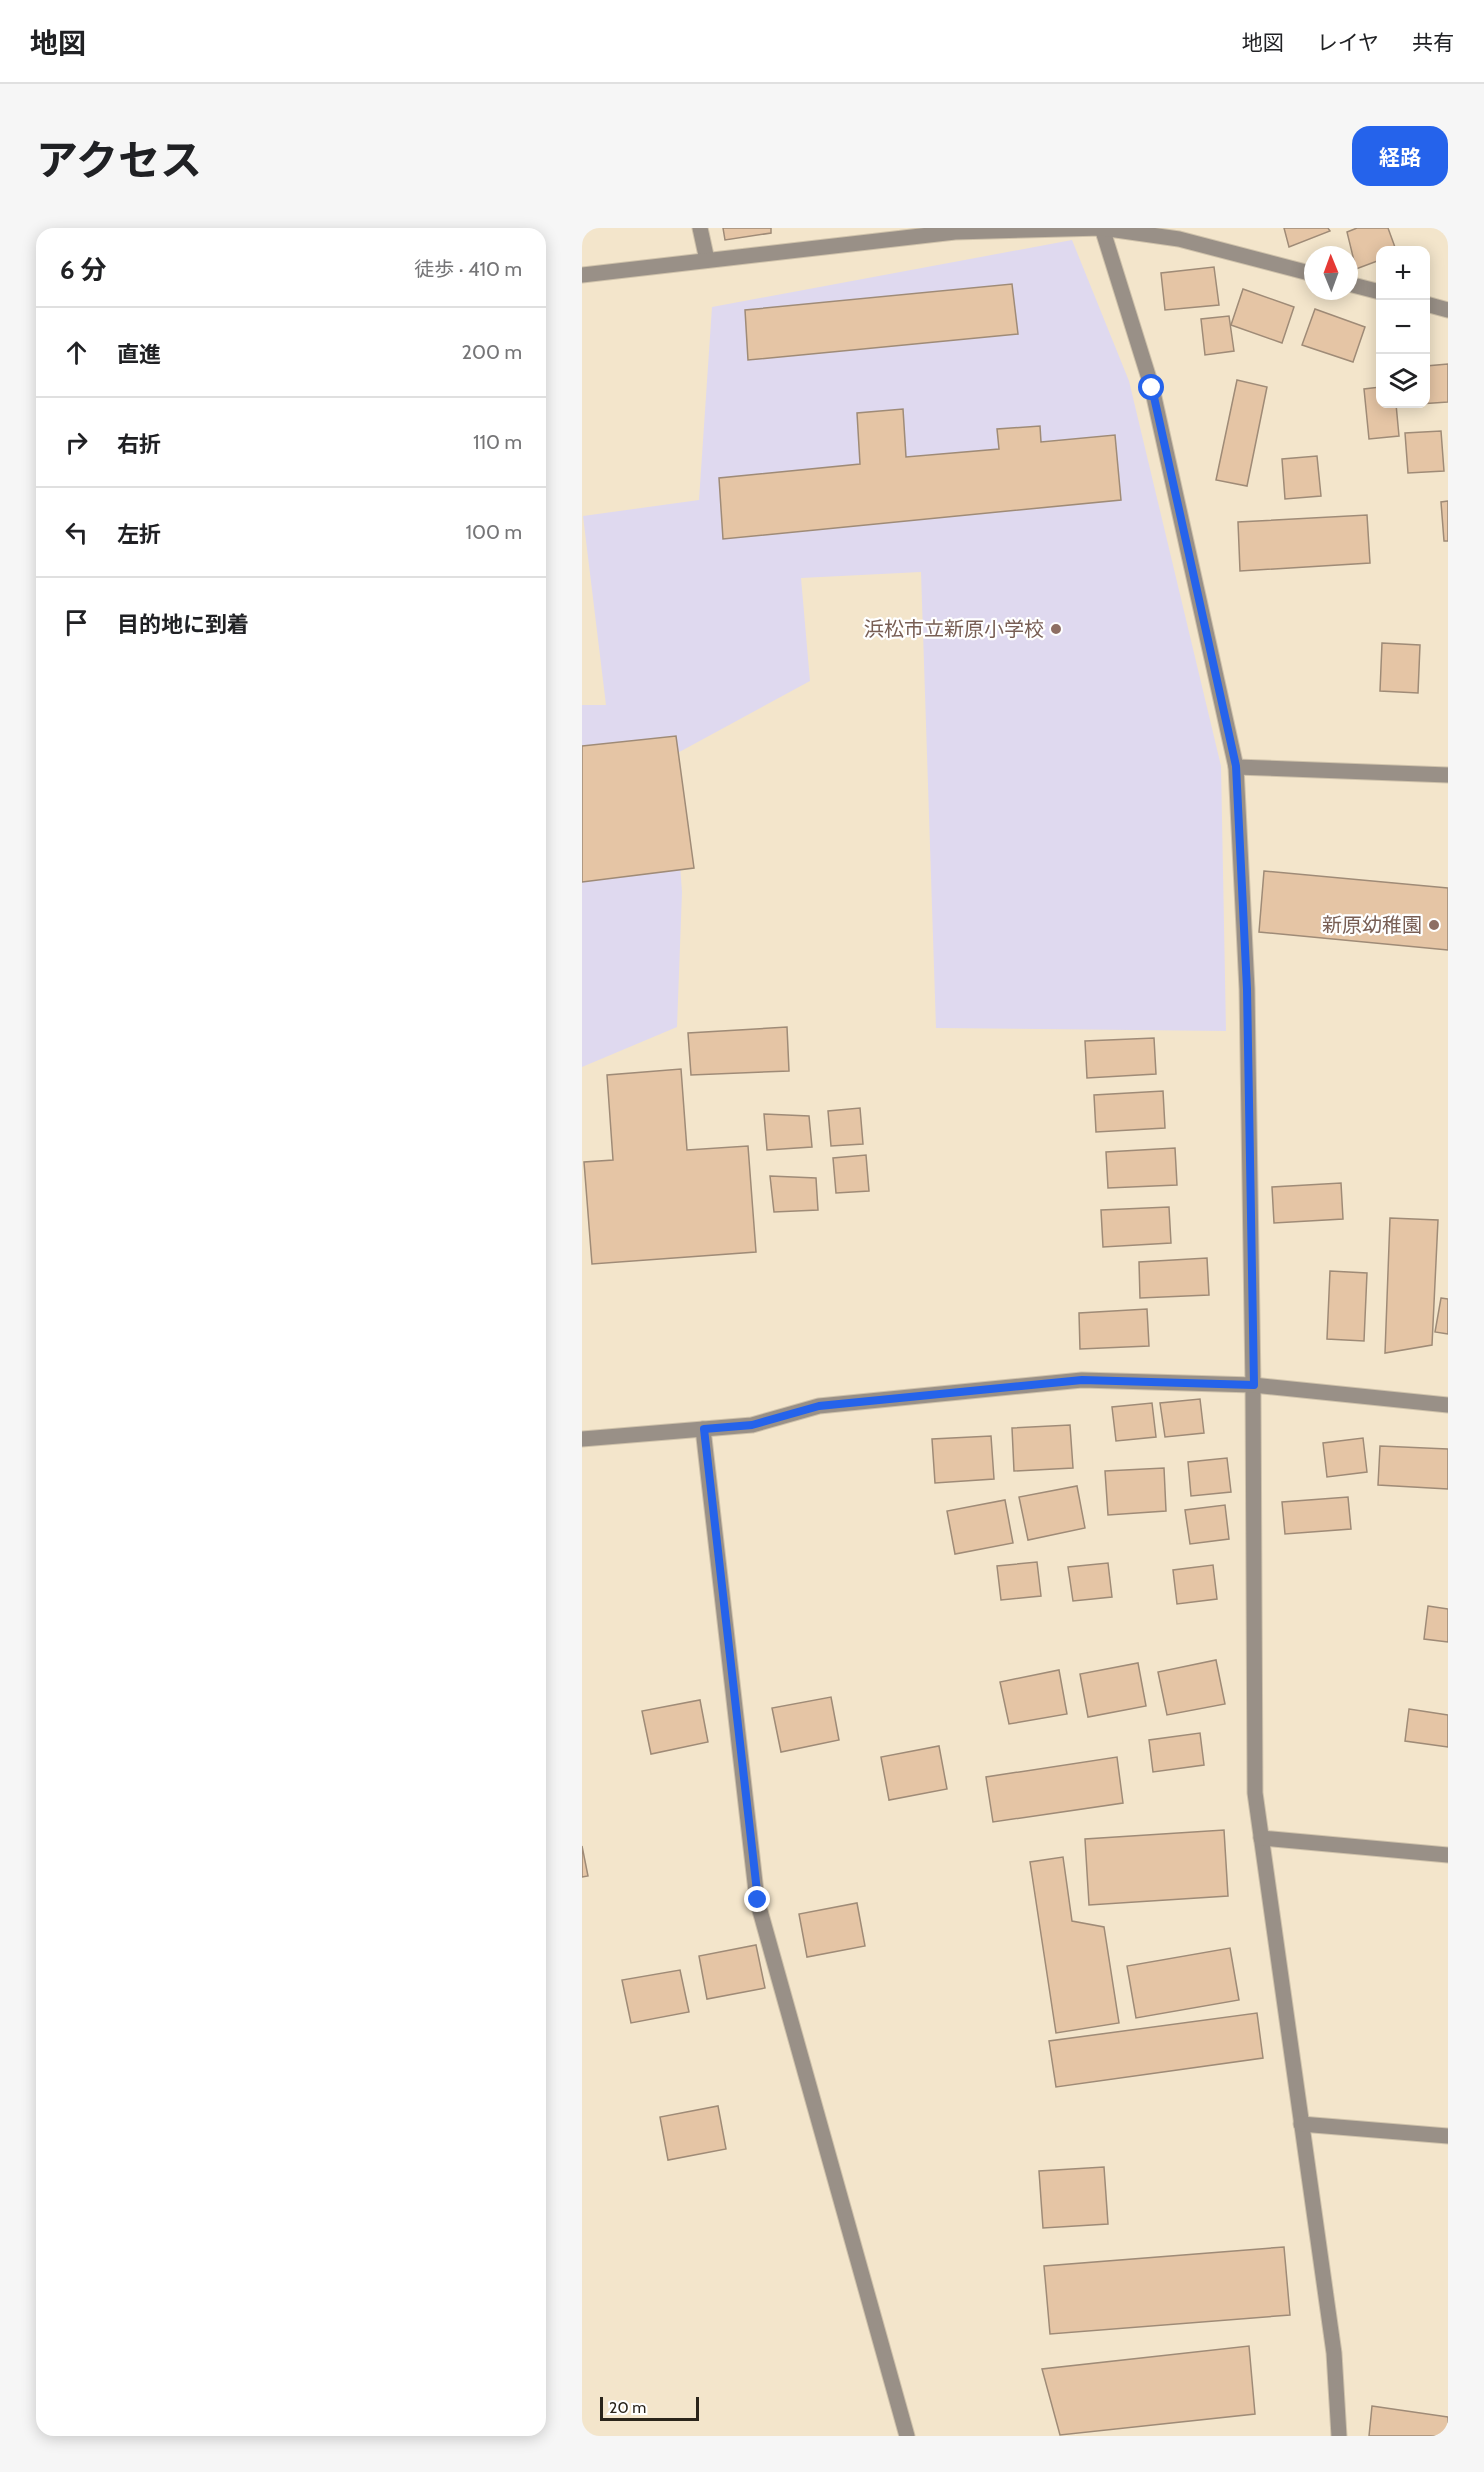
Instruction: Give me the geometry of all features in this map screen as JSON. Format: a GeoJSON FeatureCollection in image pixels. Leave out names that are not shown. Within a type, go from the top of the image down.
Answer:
{"type":"FeatureCollection","features":[{"type":"Feature","properties":{"kind":"street"},"geometry":{"type":"LineString","coordinates":[[700,228],[707,260]]}},
{"type":"Feature","properties":{"kind":"street"},"geometry":{"type":"LineString","coordinates":[[1102,228],[1152,388],[1236,766],[1247,989],[1254,1385],[1255,1793],[1334,2353],[1339,2436]]}},
{"type":"Feature","properties":{"kind":"street"},"geometry":{"type":"LineString","coordinates":[[582,275],[955,232],[1102,228],[1179,239],[1304,272]]}},
{"type":"Feature","properties":{"kind":"street"},"geometry":{"type":"LineString","coordinates":[[1358,286],[1376,291]]}},
{"type":"Feature","properties":{"kind":"street"},"geometry":{"type":"LineString","coordinates":[[1430,305],[1448,310]]}},
{"type":"Feature","properties":{"kind":"street"},"geometry":{"type":"LineString","coordinates":[[1236,766],[1448,775]]}},
{"type":"Feature","properties":{"kind":"street"},"geometry":{"type":"LineString","coordinates":[[582,1439],[752,1425],[819,1406],[1082,1380],[1254,1385],[1448,1405]]}},
{"type":"Feature","properties":{"kind":"street"},"geometry":{"type":"LineString","coordinates":[[704,1429],[758,1900],[907,2436]]}},
{"type":"Feature","properties":{"kind":"street"},"geometry":{"type":"LineString","coordinates":[[1261,1838],[1448,1854]]}},
{"type":"Feature","properties":{"kind":"street"},"geometry":{"type":"LineString","coordinates":[[1301,2124],[1448,2136]]}},
{"type":"Feature","properties":{"kind":"shaded area","name":"浜松市立新原小学校"},"geometry":{"type":"Polygon","coordinates":[[[1072,240],[1129,381],[1221,766],[1226,1031],[936,1028],[921,572],[801,578],[810,681],[672,756],[682,892],[677,1027],[582,1067],[582,705],[606,705],[583,516],[699,500],[712,307],[1072,240]]]}},
{"type":"Feature","properties":{"kind":"building"},"geometry":{"type":"Polygon","coordinates":[[[723,228],[771,228],[771,233],[725,240],[723,228]]]}},
{"type":"Feature","properties":{"kind":"building"},"geometry":{"type":"Polygon","coordinates":[[[1284,228],[1328,228],[1330,231],[1289,247],[1284,228]]]}},
{"type":"Feature","properties":{"kind":"building"},"geometry":{"type":"Polygon","coordinates":[[[1357,228],[1388,228],[1395,246],[1376,246],[1376,262],[1358,268],[1358,246],[1350,246],[1347,232],[1357,228]]]}},
{"type":"Feature","properties":{"kind":"building"},"geometry":{"type":"Polygon","coordinates":[[[1214,267],[1219,305],[1165,310],[1161,273],[1214,267]]]}},
{"type":"Feature","properties":{"kind":"building"},"geometry":{"type":"Polygon","coordinates":[[[1012,284],[1018,334],[748,360],[745,310],[1012,284]]]}},
{"type":"Feature","properties":{"kind":"building"},"geometry":{"type":"Polygon","coordinates":[[[1243,289],[1294,307],[1282,343],[1231,325],[1243,289]]]}},
{"type":"Feature","properties":{"kind":"building"},"geometry":{"type":"Polygon","coordinates":[[[1315,309],[1365,327],[1353,362],[1302,345],[1315,309]]]}},
{"type":"Feature","properties":{"kind":"building"},"geometry":{"type":"Polygon","coordinates":[[[1229,316],[1234,351],[1205,355],[1201,319],[1229,316]]]}},
{"type":"Feature","properties":{"kind":"building"},"geometry":{"type":"Polygon","coordinates":[[[1448,364],[1448,402],[1430,404],[1430,366],[1448,364]]]}},
{"type":"Feature","properties":{"kind":"building"},"geometry":{"type":"Polygon","coordinates":[[[1237,380],[1267,387],[1247,486],[1216,480],[1237,380]]]}},
{"type":"Feature","properties":{"kind":"building"},"geometry":{"type":"Polygon","coordinates":[[[1376,388],[1376,408],[1396,408],[1399,436],[1369,439],[1364,389],[1376,388]]]}},
{"type":"Feature","properties":{"kind":"building"},"geometry":{"type":"Polygon","coordinates":[[[903,409],[906,457],[999,449],[997,429],[1040,426],[1041,442],[1115,435],[1121,500],[723,539],[719,478],[860,464],[857,413],[903,409]]]}},
{"type":"Feature","properties":{"kind":"building"},"geometry":{"type":"Polygon","coordinates":[[[1441,431],[1444,471],[1408,473],[1405,433],[1441,431]]]}},
{"type":"Feature","properties":{"kind":"building"},"geometry":{"type":"Polygon","coordinates":[[[1317,456],[1321,496],[1285,499],[1282,459],[1317,456]]]}},
{"type":"Feature","properties":{"kind":"building"},"geometry":{"type":"Polygon","coordinates":[[[1448,501],[1448,541],[1444,541],[1441,502],[1448,501]]]}},
{"type":"Feature","properties":{"kind":"building"},"geometry":{"type":"Polygon","coordinates":[[[1367,515],[1370,563],[1240,571],[1238,522],[1367,515]]]}},
{"type":"Feature","properties":{"kind":"building"},"geometry":{"type":"Polygon","coordinates":[[[1382,643],[1420,645],[1418,693],[1380,691],[1382,643]]]}},
{"type":"Feature","properties":{"kind":"building"},"geometry":{"type":"Polygon","coordinates":[[[676,736],[694,868],[582,882],[582,746],[676,736]]]}},
{"type":"Feature","properties":{"kind":"building"},"geometry":{"type":"Polygon","coordinates":[[[1264,871],[1448,888],[1448,950],[1259,932],[1264,871]]]}},
{"type":"Feature","properties":{"kind":"building"},"geometry":{"type":"Polygon","coordinates":[[[787,1027],[789,1071],[691,1075],[688,1033],[787,1027]]]}},
{"type":"Feature","properties":{"kind":"building"},"geometry":{"type":"Polygon","coordinates":[[[1154,1038],[1156,1074],[1087,1078],[1085,1041],[1154,1038]]]}},
{"type":"Feature","properties":{"kind":"building"},"geometry":{"type":"Polygon","coordinates":[[[681,1069],[687,1150],[748,1146],[756,1252],[592,1264],[584,1162],[613,1160],[607,1075],[681,1069]]]}},
{"type":"Feature","properties":{"kind":"building"},"geometry":{"type":"Polygon","coordinates":[[[1163,1091],[1165,1128],[1096,1132],[1094,1095],[1163,1091]]]}},
{"type":"Feature","properties":{"kind":"building"},"geometry":{"type":"Polygon","coordinates":[[[860,1108],[863,1144],[831,1146],[828,1111],[860,1108]]]}},
{"type":"Feature","properties":{"kind":"building"},"geometry":{"type":"Polygon","coordinates":[[[764,1114],[809,1116],[812,1147],[767,1150],[764,1114]]]}},
{"type":"Feature","properties":{"kind":"building"},"geometry":{"type":"Polygon","coordinates":[[[1175,1148],[1177,1185],[1108,1188],[1106,1152],[1175,1148]]]}},
{"type":"Feature","properties":{"kind":"building"},"geometry":{"type":"Polygon","coordinates":[[[866,1155],[869,1191],[836,1193],[833,1158],[866,1155]]]}},
{"type":"Feature","properties":{"kind":"building"},"geometry":{"type":"Polygon","coordinates":[[[770,1176],[816,1178],[818,1210],[774,1212],[770,1176]]]}},
{"type":"Feature","properties":{"kind":"building"},"geometry":{"type":"Polygon","coordinates":[[[1341,1183],[1343,1219],[1274,1223],[1272,1187],[1341,1183]]]}},
{"type":"Feature","properties":{"kind":"building"},"geometry":{"type":"Polygon","coordinates":[[[1169,1207],[1171,1243],[1103,1247],[1101,1210],[1169,1207]]]}},
{"type":"Feature","properties":{"kind":"building"},"geometry":{"type":"Polygon","coordinates":[[[1390,1218],[1438,1220],[1432,1345],[1385,1353],[1390,1218]]]}},
{"type":"Feature","properties":{"kind":"building"},"geometry":{"type":"Polygon","coordinates":[[[1207,1258],[1209,1295],[1140,1298],[1139,1262],[1207,1258]]]}},
{"type":"Feature","properties":{"kind":"building"},"geometry":{"type":"Polygon","coordinates":[[[1330,1271],[1367,1273],[1364,1341],[1327,1339],[1330,1271]]]}},
{"type":"Feature","properties":{"kind":"building"},"geometry":{"type":"Polygon","coordinates":[[[1441,1298],[1448,1299],[1448,1334],[1435,1332],[1441,1298]]]}},
{"type":"Feature","properties":{"kind":"building"},"geometry":{"type":"Polygon","coordinates":[[[1147,1309],[1149,1346],[1080,1349],[1079,1313],[1147,1309]]]}},
{"type":"Feature","properties":{"kind":"building"},"geometry":{"type":"Polygon","coordinates":[[[1200,1399],[1204,1433],[1165,1437],[1160,1403],[1200,1399]]]}},
{"type":"Feature","properties":{"kind":"building"},"geometry":{"type":"Polygon","coordinates":[[[1152,1403],[1156,1437],[1116,1441],[1112,1407],[1152,1403]]]}},
{"type":"Feature","properties":{"kind":"building"},"geometry":{"type":"Polygon","coordinates":[[[1070,1425],[1073,1468],[1014,1471],[1012,1428],[1070,1425]]]}},
{"type":"Feature","properties":{"kind":"building"},"geometry":{"type":"Polygon","coordinates":[[[991,1436],[994,1479],[935,1483],[932,1439],[991,1436]]]}},
{"type":"Feature","properties":{"kind":"building"},"geometry":{"type":"Polygon","coordinates":[[[1363,1438],[1367,1472],[1327,1477],[1323,1443],[1363,1438]]]}},
{"type":"Feature","properties":{"kind":"building"},"geometry":{"type":"Polygon","coordinates":[[[1380,1446],[1448,1449],[1448,1489],[1378,1485],[1380,1446]]]}},
{"type":"Feature","properties":{"kind":"building"},"geometry":{"type":"Polygon","coordinates":[[[1227,1458],[1231,1492],[1191,1496],[1188,1462],[1227,1458]]]}},
{"type":"Feature","properties":{"kind":"building"},"geometry":{"type":"Polygon","coordinates":[[[1164,1468],[1166,1511],[1108,1515],[1105,1471],[1164,1468]]]}},
{"type":"Feature","properties":{"kind":"building"},"geometry":{"type":"Polygon","coordinates":[[[1077,1486],[1085,1528],[1028,1540],[1019,1497],[1077,1486]]]}},
{"type":"Feature","properties":{"kind":"building"},"geometry":{"type":"Polygon","coordinates":[[[1348,1497],[1351,1529],[1285,1534],[1282,1502],[1348,1497]]]}},
{"type":"Feature","properties":{"kind":"building"},"geometry":{"type":"Polygon","coordinates":[[[1005,1500],[1013,1543],[955,1554],[947,1511],[1005,1500]]]}},
{"type":"Feature","properties":{"kind":"building"},"geometry":{"type":"Polygon","coordinates":[[[1225,1505],[1229,1539],[1190,1544],[1185,1510],[1225,1505]]]}},
{"type":"Feature","properties":{"kind":"building"},"geometry":{"type":"Polygon","coordinates":[[[1037,1562],[1041,1596],[1001,1600],[997,1566],[1037,1562]]]}},
{"type":"Feature","properties":{"kind":"building"},"geometry":{"type":"Polygon","coordinates":[[[1108,1563],[1112,1597],[1073,1601],[1068,1567],[1108,1563]]]}},
{"type":"Feature","properties":{"kind":"building"},"geometry":{"type":"Polygon","coordinates":[[[1213,1565],[1217,1599],[1177,1604],[1173,1570],[1213,1565]]]}},
{"type":"Feature","properties":{"kind":"building"},"geometry":{"type":"Polygon","coordinates":[[[1428,1606],[1448,1609],[1448,1642],[1424,1639],[1428,1606]]]}},
{"type":"Feature","properties":{"kind":"building"},"geometry":{"type":"Polygon","coordinates":[[[1216,1660],[1225,1704],[1167,1715],[1158,1672],[1216,1660]]]}},
{"type":"Feature","properties":{"kind":"building"},"geometry":{"type":"Polygon","coordinates":[[[1138,1663],[1146,1706],[1088,1717],[1080,1674],[1138,1663]]]}},
{"type":"Feature","properties":{"kind":"building"},"geometry":{"type":"Polygon","coordinates":[[[1059,1670],[1067,1714],[1009,1724],[1000,1682],[1059,1670]]]}},
{"type":"Feature","properties":{"kind":"building"},"geometry":{"type":"Polygon","coordinates":[[[831,1697],[839,1740],[781,1752],[772,1708],[831,1697]]]}},
{"type":"Feature","properties":{"kind":"building"},"geometry":{"type":"Polygon","coordinates":[[[700,1700],[708,1742],[651,1754],[642,1711],[700,1700]]]}},
{"type":"Feature","properties":{"kind":"building"},"geometry":{"type":"Polygon","coordinates":[[[1409,1709],[1448,1715],[1448,1747],[1405,1741],[1409,1709]]]}},
{"type":"Feature","properties":{"kind":"building"},"geometry":{"type":"Polygon","coordinates":[[[1200,1733],[1204,1765],[1153,1772],[1149,1740],[1200,1733]]]}},
{"type":"Feature","properties":{"kind":"building"},"geometry":{"type":"Polygon","coordinates":[[[939,1746],[947,1789],[889,1800],[881,1757],[939,1746]]]}},
{"type":"Feature","properties":{"kind":"building"},"geometry":{"type":"Polygon","coordinates":[[[1117,1757],[1123,1803],[993,1822],[986,1777],[1117,1757]]]}},
{"type":"Feature","properties":{"kind":"building"},"geometry":{"type":"Polygon","coordinates":[[[1224,1830],[1228,1896],[1089,1905],[1085,1839],[1224,1830]]]}},
{"type":"Feature","properties":{"kind":"building"},"geometry":{"type":"Polygon","coordinates":[[[582,1846],[588,1876],[582,1877],[582,1846]]]}},
{"type":"Feature","properties":{"kind":"building"},"geometry":{"type":"Polygon","coordinates":[[[1063,1857],[1072,1921],[1104,1927],[1119,2023],[1056,2033],[1030,1862],[1063,1857]]]}},
{"type":"Feature","properties":{"kind":"building"},"geometry":{"type":"Polygon","coordinates":[[[857,1903],[865,1946],[807,1957],[799,1914],[857,1903]]]}},
{"type":"Feature","properties":{"kind":"building"},"geometry":{"type":"Polygon","coordinates":[[[756,1945],[765,1988],[707,1999],[699,1956],[756,1945]]]}},
{"type":"Feature","properties":{"kind":"building"},"geometry":{"type":"Polygon","coordinates":[[[1230,1948],[1239,2000],[1136,2018],[1127,1966],[1230,1948]]]}},
{"type":"Feature","properties":{"kind":"building"},"geometry":{"type":"Polygon","coordinates":[[[680,1970],[689,2012],[631,2023],[622,1980],[680,1970]]]}},
{"type":"Feature","properties":{"kind":"building"},"geometry":{"type":"Polygon","coordinates":[[[1257,2013],[1263,2058],[1056,2087],[1049,2041],[1257,2013]]]}},
{"type":"Feature","properties":{"kind":"building"},"geometry":{"type":"Polygon","coordinates":[[[718,2106],[726,2149],[668,2160],[660,2117],[718,2106]]]}},
{"type":"Feature","properties":{"kind":"building"},"geometry":{"type":"Polygon","coordinates":[[[1104,2167],[1108,2224],[1043,2228],[1039,2171],[1104,2167]]]}},
{"type":"Feature","properties":{"kind":"building"},"geometry":{"type":"Polygon","coordinates":[[[1284,2247],[1290,2315],[1050,2334],[1044,2266],[1284,2247]]]}},
{"type":"Feature","properties":{"kind":"building"},"geometry":{"type":"Polygon","coordinates":[[[1249,2346],[1255,2414],[1060,2435],[1042,2369],[1249,2346]]]}},
{"type":"Feature","properties":{"kind":"building"},"geometry":{"type":"Polygon","coordinates":[[[1372,2406],[1448,2417],[1448,2436],[1369,2436],[1372,2406]]]}},
{"type":"Feature","properties":{"kind":"place","name":"浜松市立新原小学校"},"geometry":{"type":"Point","coordinates":[1056,629]}},
{"type":"Feature","properties":{"kind":"place","name":"新原幼稚園"},"geometry":{"type":"Point","coordinates":[1434,925]}},
{"type":"Feature","properties":{"kind":"route"},"geometry":{"type":"LineString","coordinates":[[758,1900],[704,1429],[752,1425],[819,1406],[1082,1380],[1254,1385],[1247,989],[1236,766],[1152,388]]}}]}
